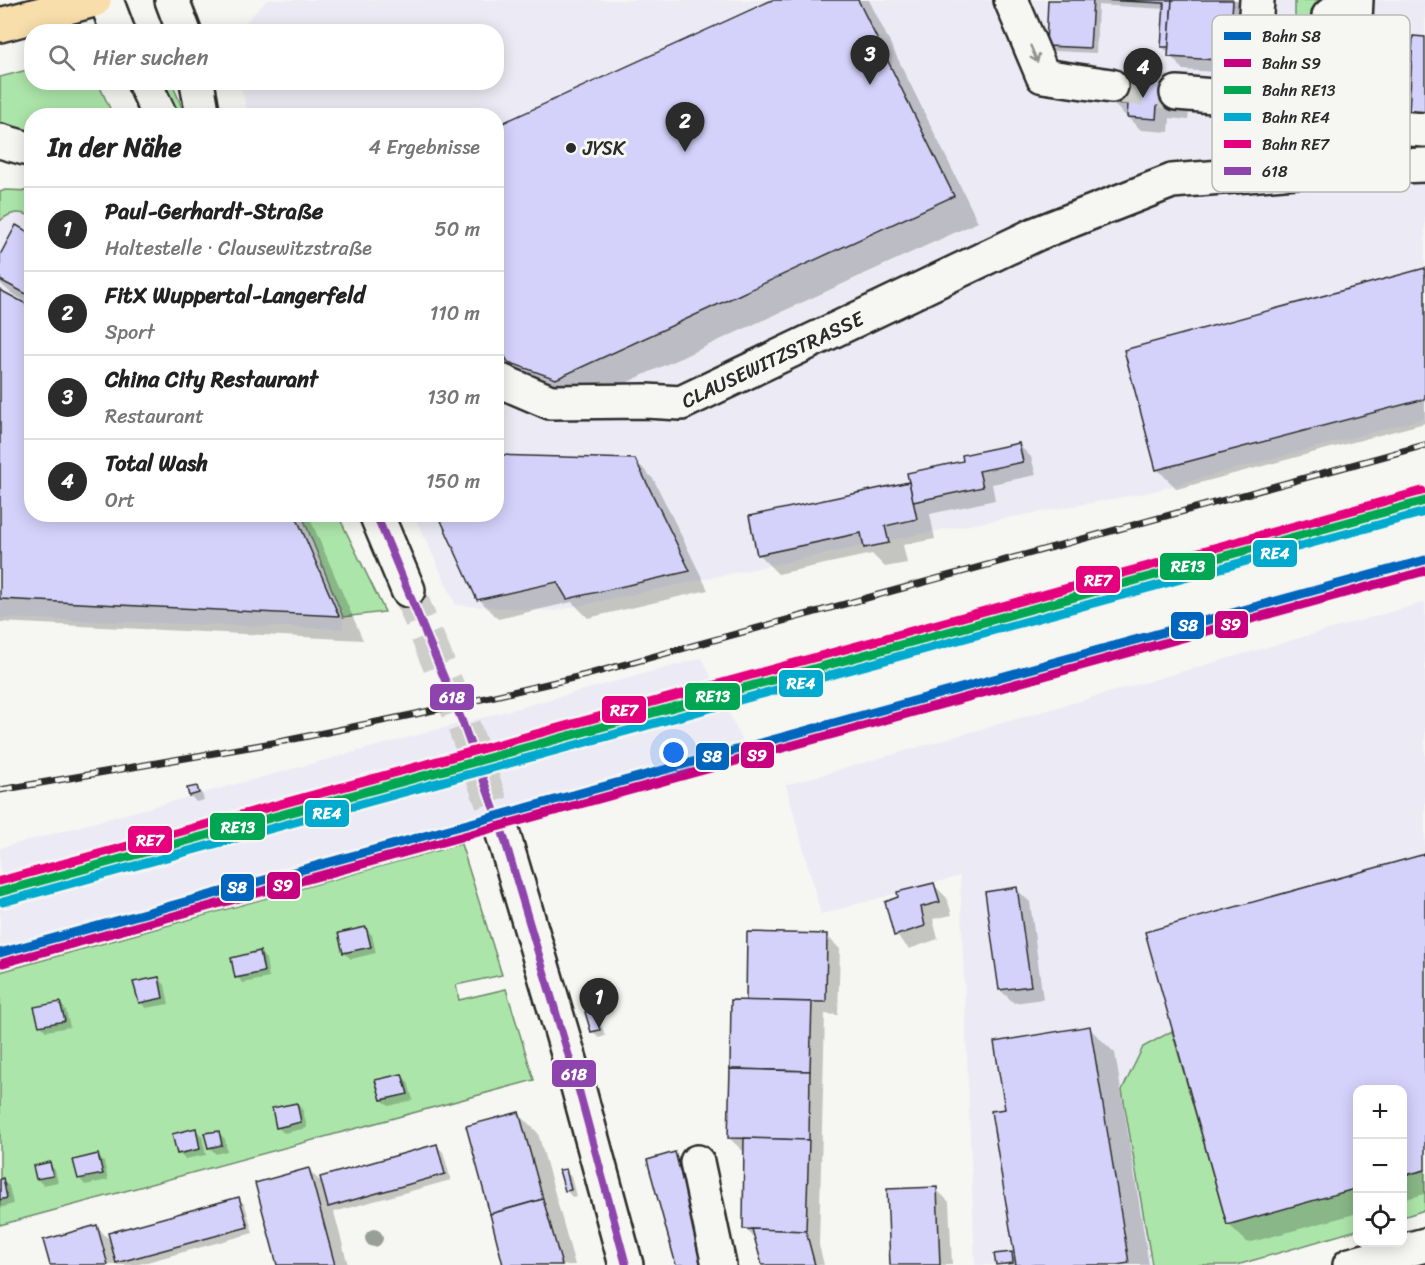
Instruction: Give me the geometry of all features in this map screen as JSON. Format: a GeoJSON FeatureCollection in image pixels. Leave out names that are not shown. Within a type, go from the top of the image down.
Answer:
{"type":"FeatureCollection","features":[{"type":"Feature","properties":{"kind":"main road"},"geometry":{"type":"LineString","coordinates":[[0,25],[94,0]]}},
{"type":"Feature","properties":{"kind":"street"},"geometry":{"type":"LineString","coordinates":[[106,0],[115,24]]}},
{"type":"Feature","properties":{"kind":"street"},"geometry":{"type":"LineString","coordinates":[[172,0],[181,24]]}},
{"type":"Feature","properties":{"kind":"street"},"geometry":{"type":"LineString","coordinates":[[1011,0],[1043,76],[1111,86]]}},
{"type":"Feature","properties":{"kind":"street"},"geometry":{"type":"LineString","coordinates":[[1256,15],[1257,0]]}},
{"type":"Feature","properties":{"kind":"street"},"geometry":{"type":"LineString","coordinates":[[1329,15],[1348,0]]}},
{"type":"Feature","properties":{"kind":"street"},"geometry":{"type":"LineString","coordinates":[[1355,15],[1356,0]]}},
{"type":"Feature","properties":{"kind":"street"},"geometry":{"type":"LineString","coordinates":[[148,90],[156,108]]}},
{"type":"Feature","properties":{"kind":"street"},"geometry":{"type":"LineString","coordinates":[[198,90],[202,108]]}},
{"type":"Feature","properties":{"kind":"street"},"geometry":{"type":"LineString","coordinates":[[1177,93],[1212,96]]}},
{"type":"Feature","properties":{"kind":"street"},"geometry":{"type":"LineString","coordinates":[[1410,129],[1425,130]]}},
{"type":"Feature","properties":{"kind":"street"},"geometry":{"type":"LineString","coordinates":[[0,141],[24,148]]}},
{"type":"Feature","properties":{"kind":"street","name":"CLAUSEWITZSTRASSE"},"geometry":{"type":"LineString","coordinates":[[1410,166],[1425,165]]}},
{"type":"Feature","properties":{"kind":"street","name":"CLAUSEWITZSTRASSE"},"geometry":{"type":"LineString","coordinates":[[504,382],[550,402],[681,403],[1036,234],[1172,181],[1212,178]]}},
{"type":"Feature","properties":{"kind":"street"},"geometry":{"type":"LineString","coordinates":[[379,522],[408,590]]}},
{"type":"Feature","properties":{"kind":"street"},"geometry":{"type":"LineString","coordinates":[[503,834],[578,1087],[626,1265]]}},
{"type":"Feature","properties":{"kind":"street"},"geometry":{"type":"LineString","coordinates":[[698,1162],[719,1265]]}},
{"type":"Feature","properties":{"kind":"street"},"geometry":{"type":"LineString","coordinates":[[1350,1265],[1425,1245]]}},
{"type":"Feature","properties":{"kind":"shaded area"},"geometry":{"type":"Polygon","coordinates":[[[267,0],[1425,0],[1425,418],[1150,492],[920,534],[554,611],[456,605],[417,522],[504,522],[504,108],[246,108],[242,90],[504,90],[504,24],[244,24],[267,0]]]}},
{"type":"Feature","properties":{"kind":"shaded area"},"geometry":{"type":"Polygon","coordinates":[[[24,212],[24,522],[305,522],[343,617],[343,629],[0,618],[0,221],[8,214],[24,212]]]}},
{"type":"Feature","properties":{"kind":"shaded area"},"geometry":{"type":"Polygon","coordinates":[[[1425,602],[1425,1210],[1407,1216],[1407,1085],[1353,1085],[1353,1231],[1237,1265],[975,1265],[960,876],[821,914],[786,785],[1425,602]]]}},
{"type":"Feature","properties":{"kind":"shaded area"},"geometry":{"type":"Polygon","coordinates":[[[702,658],[753,763],[0,972],[0,848],[702,658]]]}},
{"type":"Feature","properties":{"kind":"green space"},"geometry":{"type":"Polygon","coordinates":[[[1295,0],[1324,0],[1314,15],[1295,15],[1295,0]]]}},
{"type":"Feature","properties":{"kind":"green space"},"geometry":{"type":"Polygon","coordinates":[[[24,71],[24,90],[101,90],[110,108],[24,108],[24,129],[0,123],[0,77],[24,71]]]}},
{"type":"Feature","properties":{"kind":"green space"},"geometry":{"type":"Polygon","coordinates":[[[164,90],[175,90],[182,108],[174,108],[164,90]]]}},
{"type":"Feature","properties":{"kind":"green space"},"geometry":{"type":"Polygon","coordinates":[[[24,191],[24,214],[15,213],[0,221],[0,192],[24,191]]]}},
{"type":"Feature","properties":{"kind":"green space"},"geometry":{"type":"Polygon","coordinates":[[[305,522],[341,522],[385,612],[343,617],[305,522]]]}},
{"type":"Feature","properties":{"kind":"green space"},"geometry":{"type":"Polygon","coordinates":[[[461,844],[502,975],[456,985],[459,1000],[506,989],[534,1080],[0,1225],[0,972],[461,844]]]}},
{"type":"Feature","properties":{"kind":"green space"},"geometry":{"type":"Polygon","coordinates":[[[1172,1031],[1227,1224],[1353,1189],[1353,1231],[1237,1265],[1152,1265],[1122,1090],[1143,1047],[1172,1031]]]}},
{"type":"Feature","properties":{"kind":"green space"},"geometry":{"type":"Polygon","coordinates":[[[1425,1170],[1425,1210],[1407,1216],[1407,1193],[1407,1175],[1425,1170]]]}},
{"type":"Feature","properties":{"kind":"building"},"geometry":{"type":"Polygon","coordinates":[[[772,0],[858,0],[954,196],[556,379],[508,362],[504,355],[504,122],[772,0]]]}},
{"type":"Feature","properties":{"kind":"building"},"geometry":{"type":"Polygon","coordinates":[[[1048,0],[1093,0],[1090,48],[1046,46],[1048,0]]]}},
{"type":"Feature","properties":{"kind":"building"},"geometry":{"type":"Polygon","coordinates":[[[1101,0],[1172,0],[1169,47],[1161,47],[1164,3],[1101,0]]]}},
{"type":"Feature","properties":{"kind":"building"},"geometry":{"type":"Polygon","coordinates":[[[1172,0],[1233,0],[1232,15],[1212,15],[1212,60],[1168,57],[1172,0]]]}},
{"type":"Feature","properties":{"kind":"building"},"geometry":{"type":"Polygon","coordinates":[[[1413,36],[1425,37],[1425,114],[1410,113],[1413,36]]]}},
{"type":"Feature","properties":{"kind":"building"},"geometry":{"type":"Polygon","coordinates":[[[1112,74],[1178,80],[1176,107],[1157,106],[1156,119],[1127,117],[1128,104],[1110,103],[1112,74]]]}},
{"type":"Feature","properties":{"kind":"building"},"geometry":{"type":"Polygon","coordinates":[[[16,225],[24,230],[24,293],[0,280],[0,255],[16,225]]]}},
{"type":"Feature","properties":{"kind":"building"},"geometry":{"type":"Polygon","coordinates":[[[1425,268],[1425,399],[1156,470],[1124,350],[1425,268]]]}},
{"type":"Feature","properties":{"kind":"building"},"geometry":{"type":"Polygon","coordinates":[[[0,290],[24,303],[24,522],[298,522],[339,616],[0,599],[0,290]]]}},
{"type":"Feature","properties":{"kind":"building"},"geometry":{"type":"Polygon","coordinates":[[[1019,443],[1023,462],[979,471],[983,487],[913,502],[907,473],[963,461],[962,455],[1019,443]]]}},
{"type":"Feature","properties":{"kind":"building"},"geometry":{"type":"Polygon","coordinates":[[[504,455],[635,459],[690,571],[567,599],[557,582],[477,600],[442,522],[504,522],[504,455]]]}},
{"type":"Feature","properties":{"kind":"building"},"geometry":{"type":"Polygon","coordinates":[[[909,482],[917,519],[885,526],[889,543],[864,548],[861,533],[757,555],[749,516],[909,482]]]}},
{"type":"Feature","properties":{"kind":"building"},"geometry":{"type":"Polygon","coordinates":[[[197,786],[199,793],[189,796],[187,788],[197,786]]]}},
{"type":"Feature","properties":{"kind":"building"},"geometry":{"type":"Polygon","coordinates":[[[1425,854],[1425,1170],[1407,1175],[1407,1085],[1353,1085],[1353,1189],[1227,1225],[1145,932],[1425,854]]]}},
{"type":"Feature","properties":{"kind":"building"},"geometry":{"type":"Polygon","coordinates":[[[934,883],[940,902],[921,907],[925,926],[894,936],[885,902],[898,897],[897,892],[934,883]]]}},
{"type":"Feature","properties":{"kind":"building"},"geometry":{"type":"Polygon","coordinates":[[[1017,887],[1031,986],[999,990],[985,892],[1017,887]]]}},
{"type":"Feature","properties":{"kind":"building"},"geometry":{"type":"Polygon","coordinates":[[[366,927],[371,947],[343,953],[338,933],[366,927]]]}},
{"type":"Feature","properties":{"kind":"building"},"geometry":{"type":"Polygon","coordinates":[[[747,932],[827,934],[826,1002],[746,1001],[747,932]]]}},
{"type":"Feature","properties":{"kind":"building"},"geometry":{"type":"Polygon","coordinates":[[[260,951],[264,972],[235,978],[231,958],[260,951]]]}},
{"type":"Feature","properties":{"kind":"building"},"geometry":{"type":"Polygon","coordinates":[[[159,977],[163,998],[139,1003],[133,982],[159,977]]]}},
{"type":"Feature","properties":{"kind":"building"},"geometry":{"type":"Polygon","coordinates":[[[731,1000],[812,1002],[810,1071],[730,1069],[731,1000]]]}},
{"type":"Feature","properties":{"kind":"building"},"geometry":{"type":"Polygon","coordinates":[[[60,1002],[65,1021],[39,1026],[34,1007],[60,1002]]]}},
{"type":"Feature","properties":{"kind":"building"},"geometry":{"type":"Polygon","coordinates":[[[594,1009],[600,1030],[591,1032],[585,1012],[594,1009]]]}},
{"type":"Feature","properties":{"kind":"building"},"geometry":{"type":"Polygon","coordinates":[[[1090,1026],[1129,1263],[1016,1265],[991,1111],[1005,1109],[994,1042],[1090,1026]]]}},
{"type":"Feature","properties":{"kind":"building"},"geometry":{"type":"Polygon","coordinates":[[[730,1069],[810,1071],[809,1140],[728,1138],[730,1069]]]}},
{"type":"Feature","properties":{"kind":"building"},"geometry":{"type":"Polygon","coordinates":[[[402,1074],[408,1094],[381,1100],[375,1080],[402,1074]]]}},
{"type":"Feature","properties":{"kind":"building"},"geometry":{"type":"Polygon","coordinates":[[[297,1103],[301,1122],[276,1128],[272,1108],[297,1103]]]}},
{"type":"Feature","properties":{"kind":"building"},"geometry":{"type":"Polygon","coordinates":[[[519,1112],[543,1199],[490,1214],[466,1126],[519,1112]]]}},
{"type":"Feature","properties":{"kind":"building"},"geometry":{"type":"Polygon","coordinates":[[[196,1128],[200,1149],[177,1154],[172,1134],[196,1128]]]}},
{"type":"Feature","properties":{"kind":"building"},"geometry":{"type":"Polygon","coordinates":[[[219,1131],[222,1145],[208,1148],[204,1133],[219,1131]]]}},
{"type":"Feature","properties":{"kind":"building"},"geometry":{"type":"Polygon","coordinates":[[[744,1138],[809,1140],[806,1231],[743,1229],[744,1138]]]}},
{"type":"Feature","properties":{"kind":"building"},"geometry":{"type":"Polygon","coordinates":[[[437,1144],[445,1174],[328,1207],[320,1177],[437,1144]]]}},
{"type":"Feature","properties":{"kind":"building"},"geometry":{"type":"Polygon","coordinates":[[[675,1152],[705,1265],[676,1265],[647,1160],[675,1152]]]}},
{"type":"Feature","properties":{"kind":"building"},"geometry":{"type":"Polygon","coordinates":[[[98,1154],[103,1174],[78,1179],[73,1160],[98,1154]]]}},
{"type":"Feature","properties":{"kind":"building"},"geometry":{"type":"Polygon","coordinates":[[[50,1162],[53,1176],[36,1179],[33,1166],[50,1162]]]}},
{"type":"Feature","properties":{"kind":"building"},"geometry":{"type":"Polygon","coordinates":[[[309,1168],[335,1265],[277,1265],[255,1183],[309,1168]]]}},
{"type":"Feature","properties":{"kind":"building"},"geometry":{"type":"Polygon","coordinates":[[[566,1169],[571,1190],[565,1191],[559,1170],[566,1169]]]}},
{"type":"Feature","properties":{"kind":"building"},"geometry":{"type":"Polygon","coordinates":[[[3,1178],[7,1198],[0,1200],[0,1179],[3,1178]]]}},
{"type":"Feature","properties":{"kind":"building"},"geometry":{"type":"Polygon","coordinates":[[[937,1187],[940,1265],[890,1265],[887,1189],[937,1187]]]}},
{"type":"Feature","properties":{"kind":"building"},"geometry":{"type":"Polygon","coordinates":[[[239,1197],[248,1227],[116,1263],[108,1233],[239,1197]]]}},
{"type":"Feature","properties":{"kind":"building"},"geometry":{"type":"Polygon","coordinates":[[[543,1199],[562,1265],[503,1265],[490,1214],[543,1199]]]}},
{"type":"Feature","properties":{"kind":"building"},"geometry":{"type":"Polygon","coordinates":[[[97,1225],[108,1265],[50,1265],[43,1240],[97,1225]]]}},
{"type":"Feature","properties":{"kind":"building"},"geometry":{"type":"Polygon","coordinates":[[[752,1229],[806,1231],[815,1265],[762,1265],[752,1229]]]}},
{"type":"Feature","properties":{"kind":"building"},"geometry":{"type":"Polygon","coordinates":[[[1012,1252],[1013,1263],[996,1265],[994,1254],[1012,1252]]]}},
{"type":"Feature","properties":{"kind":"tunnel"},"geometry":{"type":"LineString","coordinates":[[1111,86],[1177,93]]}},
{"type":"Feature","properties":{"kind":"tunnel"},"geometry":{"type":"LineString","coordinates":[[408,590],[462,721],[503,834]]}},
{"type":"Feature","properties":{"kind":"railway"},"geometry":{"type":"LineString","coordinates":[[0,790],[284,741],[416,714],[586,675],[1425,445]]}},
{"type":"Feature","properties":{"kind":"rail line","name":"RE7"},"geometry":{"type":"LineString","coordinates":[[0,881],[1422,491]]}},
{"type":"Feature","properties":{"kind":"rail line","name":"RE13"},"geometry":{"type":"LineString","coordinates":[[0,892],[1425,501]]}},
{"type":"Feature","properties":{"kind":"rail line","name":"RE4"},"geometry":{"type":"LineString","coordinates":[[3,902],[1425,512]]}},
{"type":"Feature","properties":{"kind":"rail line","name":"S8"},"geometry":{"type":"LineString","coordinates":[[0,953],[1425,560]]}},
{"type":"Feature","properties":{"kind":"rail line","name":"S9"},"geometry":{"type":"LineString","coordinates":[[3,963],[1425,571]]}},
{"type":"Feature","properties":{"kind":"transit line","name":"618"},"geometry":{"type":"LineString","coordinates":[[379,522],[462,721],[503,834],[578,1087],[626,1265]]}},
{"type":"Feature","properties":{"kind":"place","name":"China City Restaurant"},"geometry":{"type":"Point","coordinates":[870,85]}},
{"type":"Feature","properties":{"kind":"place","name":"Total Wash"},"geometry":{"type":"Point","coordinates":[1143,98]}},
{"type":"Feature","properties":{"kind":"place","name":"JYSK"},"geometry":{"type":"Point","coordinates":[571,148]}},
{"type":"Feature","properties":{"kind":"place","name":"FitX Wuppertal-Langerfeld"},"geometry":{"type":"Point","coordinates":[685,152]}},
{"type":"Feature","properties":{"kind":"place","name":"Paul-Gerhardt-Straße"},"geometry":{"type":"Point","coordinates":[599,1028]}}]}
